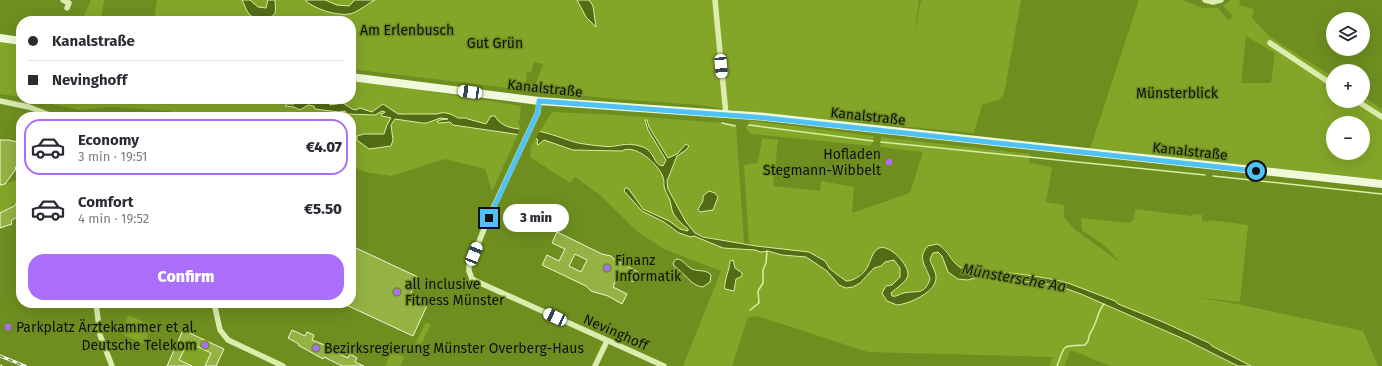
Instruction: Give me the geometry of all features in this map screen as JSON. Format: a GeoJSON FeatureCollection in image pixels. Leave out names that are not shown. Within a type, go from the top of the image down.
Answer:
{"type":"FeatureCollection","features":[{"type":"Feature","properties":{"kind":"main road"},"geometry":{"type":"LineString","coordinates":[[0,38],[16,40]]}},
{"type":"Feature","properties":{"kind":"main road","name":"Kanalstraße"},"geometry":{"type":"LineString","coordinates":[[356,78],[539,101],[766,118],[1382,184]]}},
{"type":"Feature","properties":{"kind":"street"},"geometry":{"type":"LineString","coordinates":[[715,0],[726,115]]}},
{"type":"Feature","properties":{"kind":"street"},"geometry":{"type":"LineString","coordinates":[[1205,0],[1219,1]]}},
{"type":"Feature","properties":{"kind":"street"},"geometry":{"type":"LineString","coordinates":[[1270,43],[1326,80]]}},
{"type":"Feature","properties":{"kind":"street","name":"Nevinghoff"},"geometry":{"type":"LineString","coordinates":[[539,101],[538,112],[534,122],[489,218],[470,266],[470,275],[472,279],[478,282],[664,366]]}},
{"type":"Feature","properties":{"kind":"street"},"geometry":{"type":"LineString","coordinates":[[0,102],[41,112]]}},
{"type":"Feature","properties":{"kind":"street"},"geometry":{"type":"LineString","coordinates":[[1368,108],[1382,117]]}},
{"type":"Feature","properties":{"kind":"street"},"geometry":{"type":"LineString","coordinates":[[97,308],[103,346],[112,366]]}},
{"type":"Feature","properties":{"kind":"street"},"geometry":{"type":"LineString","coordinates":[[215,308],[220,330],[224,336],[232,342],[282,366]]}},
{"type":"Feature","properties":{"kind":"street"},"geometry":{"type":"LineString","coordinates":[[595,366],[607,340]]}},
{"type":"Feature","properties":{"kind":"green space"},"geometry":{"type":"Polygon","coordinates":[[[91,0],[104,0],[102,16],[84,16],[91,0]]]}},
{"type":"Feature","properties":{"kind":"green space"},"geometry":{"type":"Polygon","coordinates":[[[157,0],[919,0],[914,36],[921,0],[1021,0],[1004,94],[998,100],[982,105],[974,133],[741,111],[699,105],[533,91],[543,64],[534,62],[531,73],[527,72],[525,90],[356,70],[356,16],[155,16],[157,0]]]}},
{"type":"Feature","properties":{"kind":"green space","name":"Münsterblick"},"geometry":{"type":"Polygon","coordinates":[[[1139,0],[1183,0],[1202,8],[1218,8],[1228,20],[1233,16],[1223,6],[1231,0],[1240,0],[1239,4],[1244,7],[1252,8],[1254,11],[1252,18],[1269,36],[1326,73],[1326,108],[1370,108],[1370,101],[1382,109],[1382,180],[1090,149],[1139,0]],[[1246,36],[1241,83],[1271,83],[1275,53],[1246,36]]]}},
{"type":"Feature","properties":{"kind":"green space"},"geometry":{"type":"Polygon","coordinates":[[[0,42],[16,44],[16,96],[0,94],[0,42]]]}},
{"type":"Feature","properties":{"kind":"green space"},"geometry":{"type":"Polygon","coordinates":[[[356,80],[521,106],[520,118],[518,121],[520,126],[519,132],[492,191],[485,169],[445,159],[391,176],[365,172],[356,168],[356,112],[172,112],[112,107],[80,110],[52,104],[356,104],[356,80]]]}},
{"type":"Feature","properties":{"kind":"green space"},"geometry":{"type":"Polygon","coordinates":[[[552,112],[619,115],[736,124],[744,244],[706,238],[695,233],[686,222],[668,189],[667,181],[677,156],[686,150],[684,146],[677,154],[668,158],[645,120],[666,160],[665,165],[661,166],[652,156],[652,152],[627,143],[600,147],[580,143],[540,131],[552,112]],[[708,193],[703,196],[700,212],[712,210],[717,200],[708,193]]]}},
{"type":"Feature","properties":{"kind":"green space"},"geometry":{"type":"Polygon","coordinates":[[[751,121],[874,136],[871,146],[751,134],[746,129],[746,126],[751,121]]]}},
{"type":"Feature","properties":{"kind":"green space"},"geometry":{"type":"Polygon","coordinates":[[[881,137],[1030,154],[1029,163],[1052,167],[1046,202],[1064,205],[1064,217],[1074,229],[1121,263],[1105,246],[1082,230],[1081,218],[1130,223],[1134,219],[1135,209],[1192,216],[1193,214],[1202,215],[1202,221],[1208,222],[1209,220],[1248,225],[1240,300],[1238,302],[1196,297],[1242,305],[1363,331],[1378,366],[1251,366],[1209,343],[1163,322],[1118,304],[1115,301],[1054,279],[997,272],[982,273],[963,269],[957,265],[945,248],[936,244],[931,245],[923,255],[925,270],[929,274],[930,279],[926,287],[918,292],[905,293],[895,297],[891,296],[891,293],[907,277],[908,274],[902,261],[887,248],[880,248],[875,252],[869,265],[863,272],[858,273],[860,275],[852,280],[845,281],[830,269],[825,262],[809,252],[759,247],[749,244],[744,165],[758,163],[762,138],[778,140],[773,186],[820,191],[821,181],[854,187],[852,213],[910,193],[923,152],[880,147],[881,137]]]}},
{"type":"Feature","properties":{"kind":"green space"},"geometry":{"type":"Polygon","coordinates":[[[536,138],[538,142],[544,140],[573,150],[635,150],[647,158],[664,178],[666,194],[669,197],[673,212],[680,223],[688,229],[688,231],[680,229],[669,221],[643,209],[628,188],[627,196],[634,200],[642,211],[664,222],[679,233],[690,237],[694,236],[723,248],[755,250],[761,252],[768,251],[782,255],[806,257],[827,271],[839,285],[846,288],[853,287],[860,283],[874,268],[885,262],[894,260],[900,268],[900,277],[892,285],[889,284],[883,295],[889,302],[898,305],[923,296],[932,289],[935,282],[935,276],[930,259],[933,253],[938,252],[942,256],[948,272],[958,279],[968,280],[981,276],[1056,285],[1081,294],[1184,339],[1238,366],[1110,366],[1071,350],[1064,366],[1049,366],[1053,357],[868,352],[757,316],[748,317],[732,366],[683,366],[721,271],[664,249],[638,232],[600,195],[575,177],[570,183],[530,157],[531,146],[536,138]],[[730,261],[730,270],[724,285],[728,290],[735,289],[736,279],[742,276],[742,273],[735,268],[730,261]]]}},
{"type":"Feature","properties":{"kind":"green space"},"geometry":{"type":"Polygon","coordinates":[[[16,180],[16,204],[15,205],[13,203],[11,205],[13,207],[0,213],[0,185],[16,180]]]}},
{"type":"Feature","properties":{"kind":"green space"},"geometry":{"type":"Polygon","coordinates":[[[129,315],[152,326],[144,344],[120,333],[129,315]]]}},
{"type":"Feature","properties":{"kind":"green space"},"geometry":{"type":"Polygon","coordinates":[[[426,322],[431,325],[419,348],[414,346],[426,322]]]}},
{"type":"Feature","properties":{"kind":"green space"},"geometry":{"type":"Polygon","coordinates":[[[188,342],[211,353],[205,366],[192,366],[179,360],[188,342]]]}},
{"type":"Feature","properties":{"kind":"green space"},"geometry":{"type":"Polygon","coordinates":[[[392,351],[405,357],[400,366],[385,366],[392,351]]]}},
{"type":"Feature","properties":{"kind":"water"},"geometry":{"type":"Polygon","coordinates":[[[242,0],[250,0],[258,7],[266,8],[268,0],[275,0],[275,13],[273,16],[252,16],[246,9],[242,0]]]}},
{"type":"Feature","properties":{"kind":"water"},"geometry":{"type":"Polygon","coordinates":[[[305,0],[325,0],[337,5],[349,6],[354,1],[353,0],[375,0],[356,12],[350,14],[338,14],[320,9],[305,0]]]}},
{"type":"Feature","properties":{"kind":"water"},"geometry":{"type":"Polygon","coordinates":[[[577,0],[589,0],[593,6],[596,27],[586,17],[577,0]]]}},
{"type":"Feature","properties":{"kind":"water","name":"Münstersche Aa"},"geometry":{"type":"Polygon","coordinates":[[[287,104],[344,104],[352,109],[356,110],[360,108],[372,112],[383,104],[398,114],[445,113],[458,118],[466,118],[486,124],[491,116],[495,116],[503,125],[509,127],[546,133],[578,143],[607,147],[630,144],[643,147],[650,152],[657,163],[663,166],[666,160],[648,130],[645,120],[647,120],[649,127],[668,158],[677,154],[686,144],[689,146],[677,156],[667,181],[668,189],[686,222],[695,233],[703,237],[756,246],[809,252],[825,261],[830,269],[846,281],[853,280],[867,269],[872,256],[879,248],[888,249],[902,261],[908,275],[906,280],[891,293],[892,296],[920,291],[925,288],[930,279],[923,262],[923,255],[928,246],[937,244],[945,250],[956,265],[964,269],[1024,275],[1068,283],[1163,322],[1209,343],[1251,366],[1238,366],[1184,339],[1081,294],[1056,285],[981,276],[968,280],[958,279],[948,272],[942,256],[938,252],[933,253],[930,259],[936,277],[932,288],[915,300],[897,305],[887,301],[882,293],[886,286],[892,285],[900,277],[900,268],[894,260],[885,262],[881,266],[874,268],[860,283],[853,287],[846,288],[839,285],[827,271],[806,257],[782,255],[768,251],[761,252],[755,250],[723,248],[694,236],[691,237],[679,233],[664,222],[642,211],[624,191],[625,188],[628,188],[643,209],[669,221],[680,229],[688,231],[688,229],[673,213],[670,200],[664,188],[661,172],[646,156],[633,150],[573,150],[544,140],[538,145],[538,140],[535,137],[453,125],[450,122],[439,123],[437,122],[440,120],[448,119],[440,118],[427,123],[395,119],[391,125],[393,140],[391,146],[369,149],[357,140],[357,136],[364,134],[384,134],[391,118],[382,116],[381,114],[385,112],[382,111],[375,115],[356,114],[356,112],[339,112],[315,109],[314,106],[308,105],[300,110],[294,107],[285,106],[287,104]]]}},
{"type":"Feature","properties":{"kind":"water"},"geometry":{"type":"Polygon","coordinates":[[[709,191],[715,193],[718,197],[713,210],[700,212],[698,209],[703,201],[703,196],[709,191]]]}},
{"type":"Feature","properties":{"kind":"water"},"geometry":{"type":"Polygon","coordinates":[[[676,259],[681,260],[692,269],[709,273],[711,275],[710,282],[703,287],[691,282],[674,266],[673,263],[676,259]]]}},
{"type":"Feature","properties":{"kind":"water"},"geometry":{"type":"Polygon","coordinates":[[[733,260],[735,268],[742,273],[742,276],[736,279],[734,291],[725,289],[730,261],[733,260]]]}},
{"type":"Feature","properties":{"kind":"pier"},"geometry":{"type":"Polygon","coordinates":[[[520,127],[541,129],[535,140],[517,137],[520,127]]]}},
{"type":"Feature","properties":{"kind":"building"},"geometry":{"type":"Polygon","coordinates":[[[0,140],[16,142],[16,169],[5,184],[0,185],[0,140]]]}},
{"type":"Feature","properties":{"kind":"building"},"geometry":{"type":"Polygon","coordinates":[[[16,203],[16,218],[11,221],[12,224],[0,228],[0,213],[16,203]]]}},
{"type":"Feature","properties":{"kind":"building","name":"Finanz Informatik"},"geometry":{"type":"Polygon","coordinates":[[[557,232],[602,254],[611,256],[638,272],[633,282],[618,275],[613,287],[627,294],[622,304],[608,296],[591,291],[586,286],[542,265],[547,255],[559,261],[565,249],[552,243],[557,232]],[[575,254],[569,266],[581,272],[587,260],[575,254]]]}},
{"type":"Feature","properties":{"kind":"building"},"geometry":{"type":"Polygon","coordinates":[[[356,248],[418,277],[411,293],[429,301],[413,336],[353,308],[356,308],[356,248]]]}},
{"type":"Feature","properties":{"kind":"building","name":"Deutsche Telekom"},"geometry":{"type":"Polygon","coordinates":[[[183,330],[224,349],[216,366],[205,366],[211,353],[188,342],[179,360],[192,366],[167,366],[183,330]]]}},
{"type":"Feature","properties":{"kind":"building","name":"Bezirksregierung Münster Overberg-Haus"},"geometry":{"type":"Polygon","coordinates":[[[292,330],[305,336],[307,332],[314,335],[312,340],[327,346],[328,343],[335,346],[333,351],[348,358],[350,354],[357,358],[355,362],[364,366],[342,366],[324,357],[323,359],[288,338],[292,330]]]}},
{"type":"Feature","properties":{"kind":"waterway"},"geometry":{"type":"LineString","coordinates":[[722,123],[735,126]]}},
{"type":"Feature","properties":{"kind":"waterway"},"geometry":{"type":"LineString","coordinates":[[749,125],[873,141]]}},
{"type":"Feature","properties":{"kind":"waterway"},"geometry":{"type":"LineString","coordinates":[[881,142],[1205,175]]}},
{"type":"Feature","properties":{"kind":"waterway"},"geometry":{"type":"LineString","coordinates":[[1213,176],[1382,194]]}},
{"type":"Feature","properties":{"kind":"waterway"},"geometry":{"type":"LineString","coordinates":[[750,310],[759,303],[758,291],[763,283],[763,270],[766,263],[767,251]]}},
{"type":"Feature","properties":{"kind":"waterway"},"geometry":{"type":"LineString","coordinates":[[1057,366],[1065,348],[1068,346],[1085,345],[1104,304]]}},
{"type":"Feature","properties":{"kind":"railway"},"geometry":{"type":"LineString","coordinates":[[0,356],[25,366]]}},
{"type":"Feature","properties":{"kind":"place","name":"Hofladen Stegmann-Wibbelt"},"geometry":{"type":"Point","coordinates":[889,162]}},
{"type":"Feature","properties":{"kind":"place","name":"Finanz Informatik"},"geometry":{"type":"Point","coordinates":[607,268]}},
{"type":"Feature","properties":{"kind":"place","name":"all inclusive Fitness Münster"},"geometry":{"type":"Point","coordinates":[397,292]}},
{"type":"Feature","properties":{"kind":"place","name":"Parkplatz Ärztekammer et al."},"geometry":{"type":"Point","coordinates":[8,327]}},
{"type":"Feature","properties":{"kind":"place","name":"Deutsche Telekom"},"geometry":{"type":"Point","coordinates":[205,345]}},
{"type":"Feature","properties":{"kind":"place","name":"Bezirksregierung Münster Overberg-Haus"},"geometry":{"type":"Point","coordinates":[316,348]}},
{"type":"Feature","properties":{"kind":"route"},"geometry":{"type":"LineString","coordinates":[[489,218],[538,112],[539,101],[680,110],[766,118],[1256,171]]}},
{"type":"Feature","properties":{"kind":"park label","name":"Am Erlenbusch"},"geometry":{"type":"Point","coordinates":[407,30]}},
{"type":"Feature","properties":{"kind":"park label","name":"Gut Grün"},"geometry":{"type":"Point","coordinates":[495,43]}}]}
